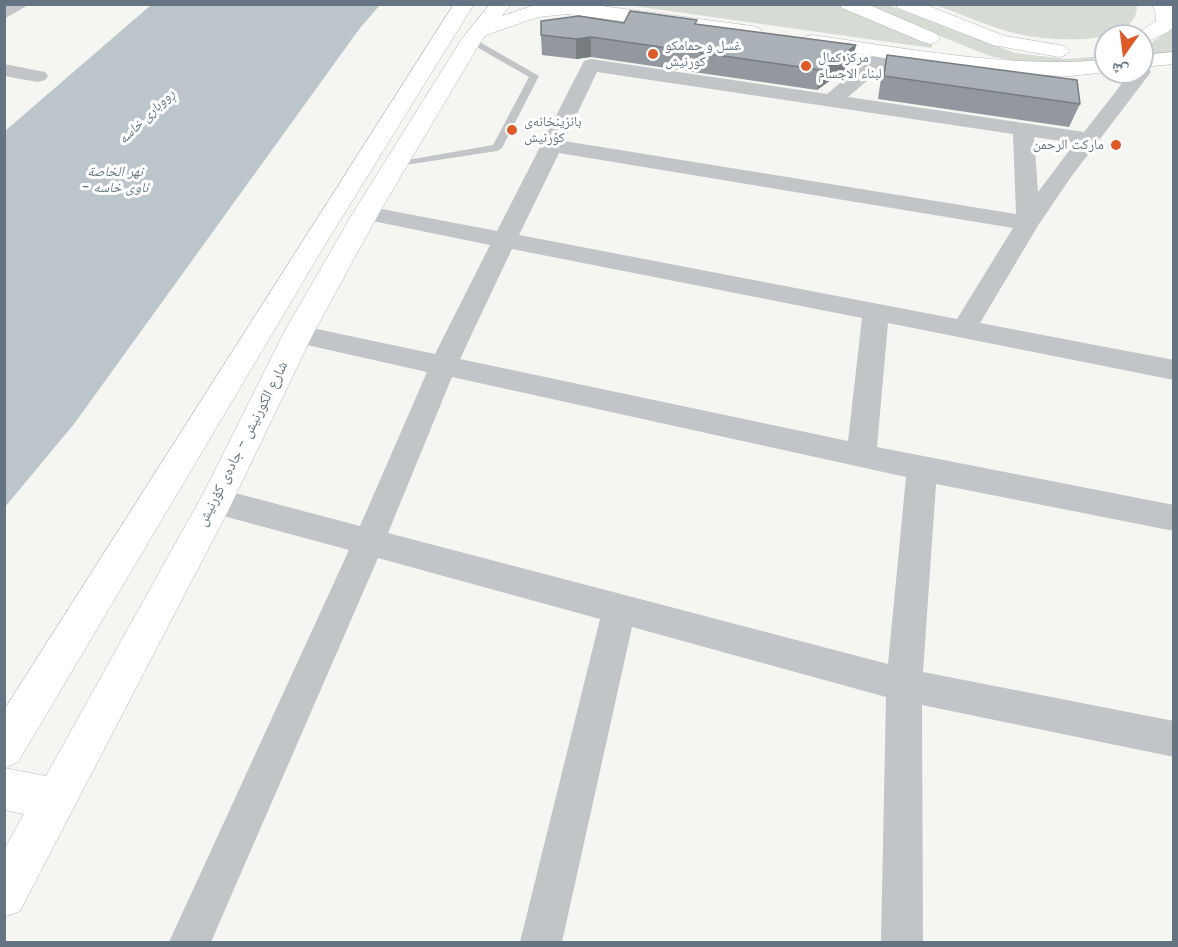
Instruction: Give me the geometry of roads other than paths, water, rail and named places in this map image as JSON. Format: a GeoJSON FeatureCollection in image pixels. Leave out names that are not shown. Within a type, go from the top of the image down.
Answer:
{"type":"FeatureCollection","features":[{"type":"Feature","properties":{"kind":"main road","name":"شارع الكورنيش - جادەی کۆرنیش"},"geometry":{"type":"LineString","coordinates":[[4,748],[310,248],[472,25],[501,4]]}},
{"type":"Feature","properties":{"kind":"main road"},"geometry":{"type":"LineString","coordinates":[[472,25],[514,4]]}},
{"type":"Feature","properties":{"kind":"main road"},"geometry":{"type":"LineString","coordinates":[[849,4],[1001,66]]}},
{"type":"Feature","properties":{"kind":"main road"},"geometry":{"type":"LineString","coordinates":[[904,4],[984,36],[1016,45],[1057,51],[1094,49]]}},
{"type":"Feature","properties":{"kind":"main road"},"geometry":{"type":"LineString","coordinates":[[1154,32],[1166,22],[1165,9],[1161,4]]}},
{"type":"Feature","properties":{"kind":"main road"},"geometry":{"type":"LineString","coordinates":[[472,25],[535,11],[568,8],[774,35]]}},
{"type":"Feature","properties":{"kind":"main road","name":"شارع الكورنيش - جادەی کۆرنیش"},"geometry":{"type":"LineString","coordinates":[[4,895],[216,501],[298,334],[366,213],[396,165],[472,25]]}},
{"type":"Feature","properties":{"kind":"main road"},"geometry":{"type":"LineString","coordinates":[[797,39],[1001,66],[1055,69],[1094,67]]}},
{"type":"Feature","properties":{"kind":"main road"},"geometry":{"type":"LineString","coordinates":[[1154,63],[1173,58]]}},
{"type":"Feature","properties":{"kind":"main road"},"geometry":{"type":"LineString","coordinates":[[4,789],[56,799]]}},
{"type":"Feature","properties":{"kind":"street"},"geometry":{"type":"LineString","coordinates":[[4,14],[21,4]]}},
{"type":"Feature","properties":{"kind":"street"},"geometry":{"type":"LineString","coordinates":[[829,102],[889,52]]}},
{"type":"Feature","properties":{"kind":"street"},"geometry":{"type":"LineString","coordinates":[[190,942],[368,543],[443,365],[591,65],[1091,139]]}},
{"type":"Feature","properties":{"kind":"street"},"geometry":{"type":"LineString","coordinates":[[4,70],[38,76]]}},
{"type":"Feature","properties":{"kind":"street"},"geometry":{"type":"LineString","coordinates":[[963,330],[1028,223],[1131,84]]}},
{"type":"Feature","properties":{"kind":"street"},"geometry":{"type":"LineString","coordinates":[[1023,129],[1028,223]]}},
{"type":"Feature","properties":{"kind":"street"},"geometry":{"type":"LineString","coordinates":[[552,144],[1028,223]]}},
{"type":"Feature","properties":{"kind":"street"},"geometry":{"type":"LineString","coordinates":[[366,213],[1173,370]]}},
{"type":"Feature","properties":{"kind":"street"},"geometry":{"type":"LineString","coordinates":[[861,456],[876,313]]}},
{"type":"Feature","properties":{"kind":"street"},"geometry":{"type":"LineString","coordinates":[[298,334],[922,469],[1173,518]]}},
{"type":"Feature","properties":{"kind":"street"},"geometry":{"type":"LineString","coordinates":[[902,942],[904,686],[922,469]]}},
{"type":"Feature","properties":{"kind":"street"},"geometry":{"type":"LineString","coordinates":[[216,501],[904,686],[1173,740]]}},
{"type":"Feature","properties":{"kind":"street"},"geometry":{"type":"LineString","coordinates":[[541,942],[619,610]]}},
{"type":"Feature","properties":{"kind":"lane"},"geometry":{"type":"LineString","coordinates":[[396,165],[497,148],[534,76],[472,25]]}},
{"type":"Feature","properties":{"kind":"water","name":"نهر الخاصة - ئاوی خاسە"},"geometry":{"type":"Polygon","coordinates":[[[151,5],[380,5],[360,28],[74,424],[5,507],[5,131],[151,5]]]}},
{"type":"Feature","properties":{"kind":"place","name":"غسل و حمامكو كورنيش"},"geometry":{"type":"Point","coordinates":[653,54]}},
{"type":"Feature","properties":{"kind":"place","name":"مركز كمال لبناء الاجسام"},"geometry":{"type":"Point","coordinates":[806,66]}},
{"type":"Feature","properties":{"kind":"place","name":"بانزینخانەی کۆرنیش"},"geometry":{"type":"Point","coordinates":[512,130]}},
{"type":"Feature","properties":{"kind":"place","name":"ماركت الرحمن"},"geometry":{"type":"Point","coordinates":[1116,145]}},
{"type":"Feature","properties":{"kind":"water label","name":"ڕووباری خاسە"},"geometry":{"type":"Point","coordinates":[147,117]}}]}
